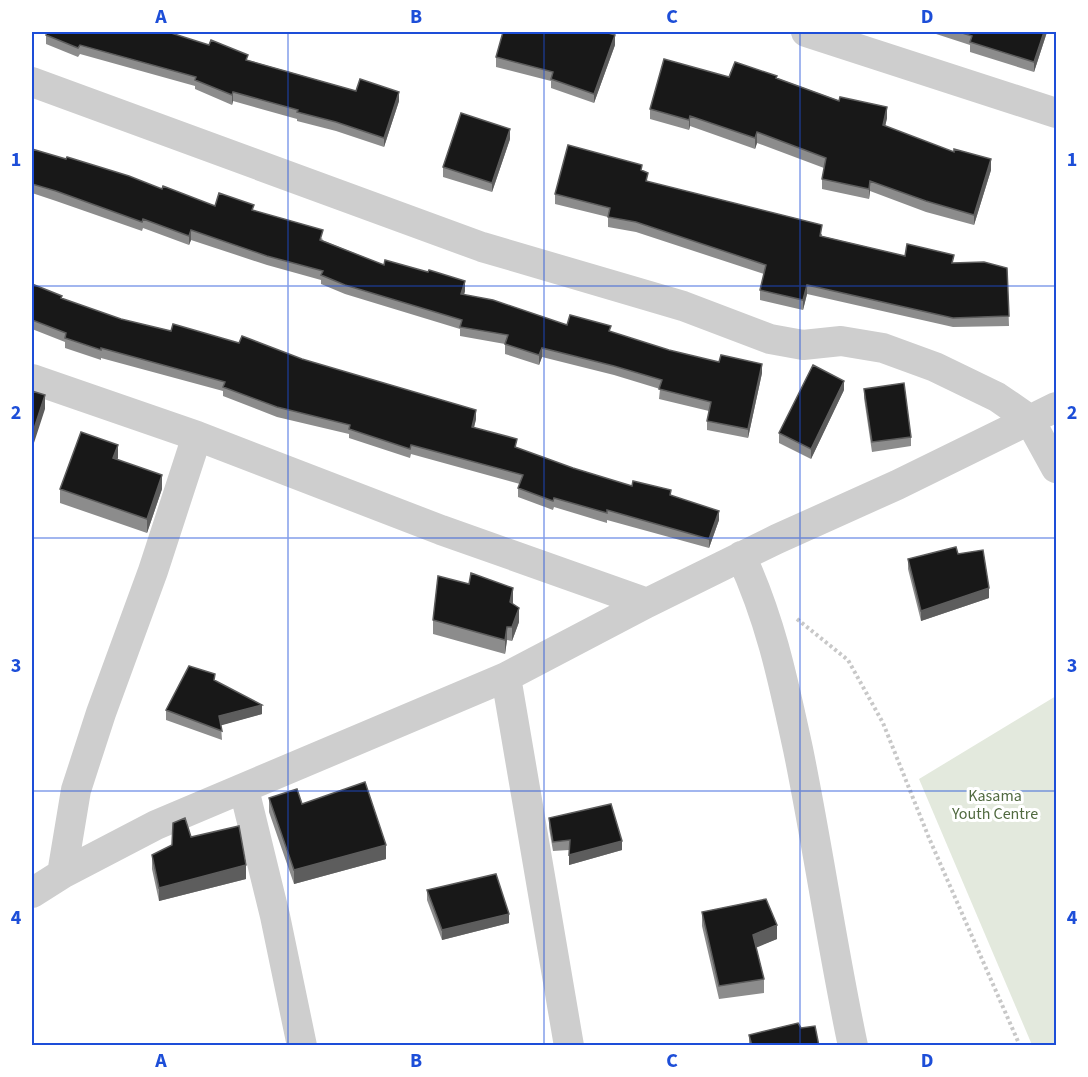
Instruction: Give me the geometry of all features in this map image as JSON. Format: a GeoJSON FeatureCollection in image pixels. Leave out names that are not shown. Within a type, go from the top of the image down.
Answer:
{"type":"FeatureCollection","features":[{"type":"Feature","properties":{"kind":"street"},"geometry":{"type":"LineString","coordinates":[[806,32],[1056,113]]}},
{"type":"Feature","properties":{"kind":"street"},"geometry":{"type":"LineString","coordinates":[[32,82],[482,247],[682,306],[770,339],[803,345],[841,342],[883,348],[936,367],[997,397],[1029,419],[1056,468]]}},
{"type":"Feature","properties":{"kind":"street"},"geometry":{"type":"LineString","coordinates":[[32,380],[197,436],[441,530],[647,603]]}},
{"type":"Feature","properties":{"kind":"street"},"geometry":{"type":"LineString","coordinates":[[32,893],[62,874],[156,825],[506,677],[741,556],[897,485],[1056,407]]}},
{"type":"Feature","properties":{"kind":"street"},"geometry":{"type":"LineString","coordinates":[[62,874],[76,790],[101,713],[153,571],[197,436]]}},
{"type":"Feature","properties":{"kind":"street"},"geometry":{"type":"LineString","coordinates":[[741,556],[758,593],[779,658],[854,1046]]}},
{"type":"Feature","properties":{"kind":"street"},"geometry":{"type":"LineString","coordinates":[[506,677],[569,1046]]}},
{"type":"Feature","properties":{"kind":"street"},"geometry":{"type":"LineString","coordinates":[[244,789],[275,916],[302,1046]]}},
{"type":"Feature","properties":{"kind":"path"},"geometry":{"type":"LineString","coordinates":[[789,613],[848,660],[883,723],[929,838],[1020,1046]]}},
{"type":"Feature","properties":{"kind":"green space","name":"Kasama Youth Centre"},"geometry":{"type":"Polygon","coordinates":[[[1056,696],[1056,1045],[1032,1045],[919,779],[1056,696]]]}},
{"type":"Feature","properties":{"kind":"building"},"geometry":{"type":"Polygon","coordinates":[[[47,32],[168,32],[209,45],[211,40],[248,55],[246,60],[356,91],[360,79],[399,92],[384,138],[297,112],[298,110],[233,92],[232,95],[195,80],[196,77],[80,45],[78,48],[46,35],[47,32]]]}},
{"type":"Feature","properties":{"kind":"building"},"geometry":{"type":"Polygon","coordinates":[[[503,32],[605,32],[615,35],[594,94],[551,79],[553,72],[496,57],[503,32]]]}},
{"type":"Feature","properties":{"kind":"building"},"geometry":{"type":"Polygon","coordinates":[[[959,32],[1044,32],[1034,62],[970,42],[972,36],[959,32]]]}},
{"type":"Feature","properties":{"kind":"building"},"geometry":{"type":"Polygon","coordinates":[[[664,59],[729,77],[735,62],[839,101],[840,97],[887,107],[883,125],[954,152],[954,149],[991,159],[974,215],[870,181],[869,189],[822,179],[826,158],[757,132],[755,138],[690,116],[689,120],[650,109],[664,59]]]}},
{"type":"Feature","properties":{"kind":"building"},"geometry":{"type":"Polygon","coordinates":[[[461,113],[510,129],[492,183],[443,167],[461,113]]]}},
{"type":"Feature","properties":{"kind":"building"},"geometry":{"type":"Polygon","coordinates":[[[568,145],[642,165],[641,170],[648,173],[646,181],[822,225],[820,236],[905,256],[907,244],[954,255],[952,263],[984,262],[1007,268],[1009,316],[953,318],[807,285],[803,300],[760,290],[766,265],[636,222],[608,217],[610,208],[555,194],[568,145]]]}},
{"type":"Feature","properties":{"kind":"building"},"geometry":{"type":"Polygon","coordinates":[[[32,149],[129,176],[162,189],[163,186],[215,206],[219,193],[254,205],[252,210],[323,230],[320,240],[384,265],[385,260],[465,281],[461,294],[493,300],[567,325],[570,315],[611,326],[609,331],[669,350],[719,362],[721,355],[762,364],[748,429],[707,421],[711,402],[659,389],[662,380],[542,348],[539,355],[505,344],[508,335],[460,327],[462,320],[345,285],[321,275],[323,271],[267,256],[191,230],[189,236],[143,219],[142,222],[32,184],[32,149]]]}},
{"type":"Feature","properties":{"kind":"building"},"geometry":{"type":"Polygon","coordinates":[[[32,284],[62,296],[61,298],[121,319],[171,331],[173,324],[239,343],[242,336],[302,359],[476,410],[472,427],[517,439],[515,447],[632,486],[633,481],[671,490],[670,495],[719,511],[709,539],[607,510],[607,513],[554,498],[553,501],[518,488],[523,475],[411,445],[410,449],[349,429],[350,425],[277,407],[223,387],[225,382],[101,348],[101,350],[65,338],[66,333],[32,320],[32,284]]]}},
{"type":"Feature","properties":{"kind":"building"},"geometry":{"type":"Polygon","coordinates":[[[813,365],[844,381],[811,449],[779,433],[813,365]]]}},
{"type":"Feature","properties":{"kind":"building"},"geometry":{"type":"Polygon","coordinates":[[[904,383],[911,437],[872,442],[864,389],[904,383]]]}},
{"type":"Feature","properties":{"kind":"building"},"geometry":{"type":"Polygon","coordinates":[[[32,391],[45,395],[32,435],[32,391]]]}},
{"type":"Feature","properties":{"kind":"building"},"geometry":{"type":"Polygon","coordinates":[[[81,432],[118,445],[113,458],[162,475],[147,519],[60,489],[81,432]]]}},
{"type":"Feature","properties":{"kind":"building"},"geometry":{"type":"Polygon","coordinates":[[[956,547],[958,554],[983,550],[989,588],[921,611],[908,559],[956,547]]]}},
{"type":"Feature","properties":{"kind":"building"},"geometry":{"type":"Polygon","coordinates":[[[471,573],[513,588],[510,602],[519,608],[512,627],[507,627],[505,640],[433,620],[438,576],[469,584],[471,573]]]}},
{"type":"Feature","properties":{"kind":"building"},"geometry":{"type":"Polygon","coordinates":[[[189,666],[215,674],[214,680],[262,705],[219,716],[222,731],[166,710],[189,666]]]}},
{"type":"Feature","properties":{"kind":"building"},"geometry":{"type":"Polygon","coordinates":[[[365,782],[386,845],[294,870],[269,798],[297,789],[302,804],[365,782]]]}},
{"type":"Feature","properties":{"kind":"building"},"geometry":{"type":"Polygon","coordinates":[[[611,804],[622,841],[569,855],[570,840],[553,842],[549,818],[611,804]]]}},
{"type":"Feature","properties":{"kind":"building"},"geometry":{"type":"Polygon","coordinates":[[[185,818],[191,837],[239,826],[246,865],[159,888],[152,855],[172,845],[173,823],[185,818]]]}},
{"type":"Feature","properties":{"kind":"building"},"geometry":{"type":"Polygon","coordinates":[[[496,874],[509,914],[442,930],[427,890],[496,874]]]}},
{"type":"Feature","properties":{"kind":"building"},"geometry":{"type":"Polygon","coordinates":[[[766,899],[777,925],[753,935],[764,979],[719,986],[702,912],[766,899]]]}},
{"type":"Feature","properties":{"kind":"building"},"geometry":{"type":"Polygon","coordinates":[[[798,1023],[801,1028],[815,1026],[819,1046],[752,1046],[749,1035],[798,1023]]]}}]}
